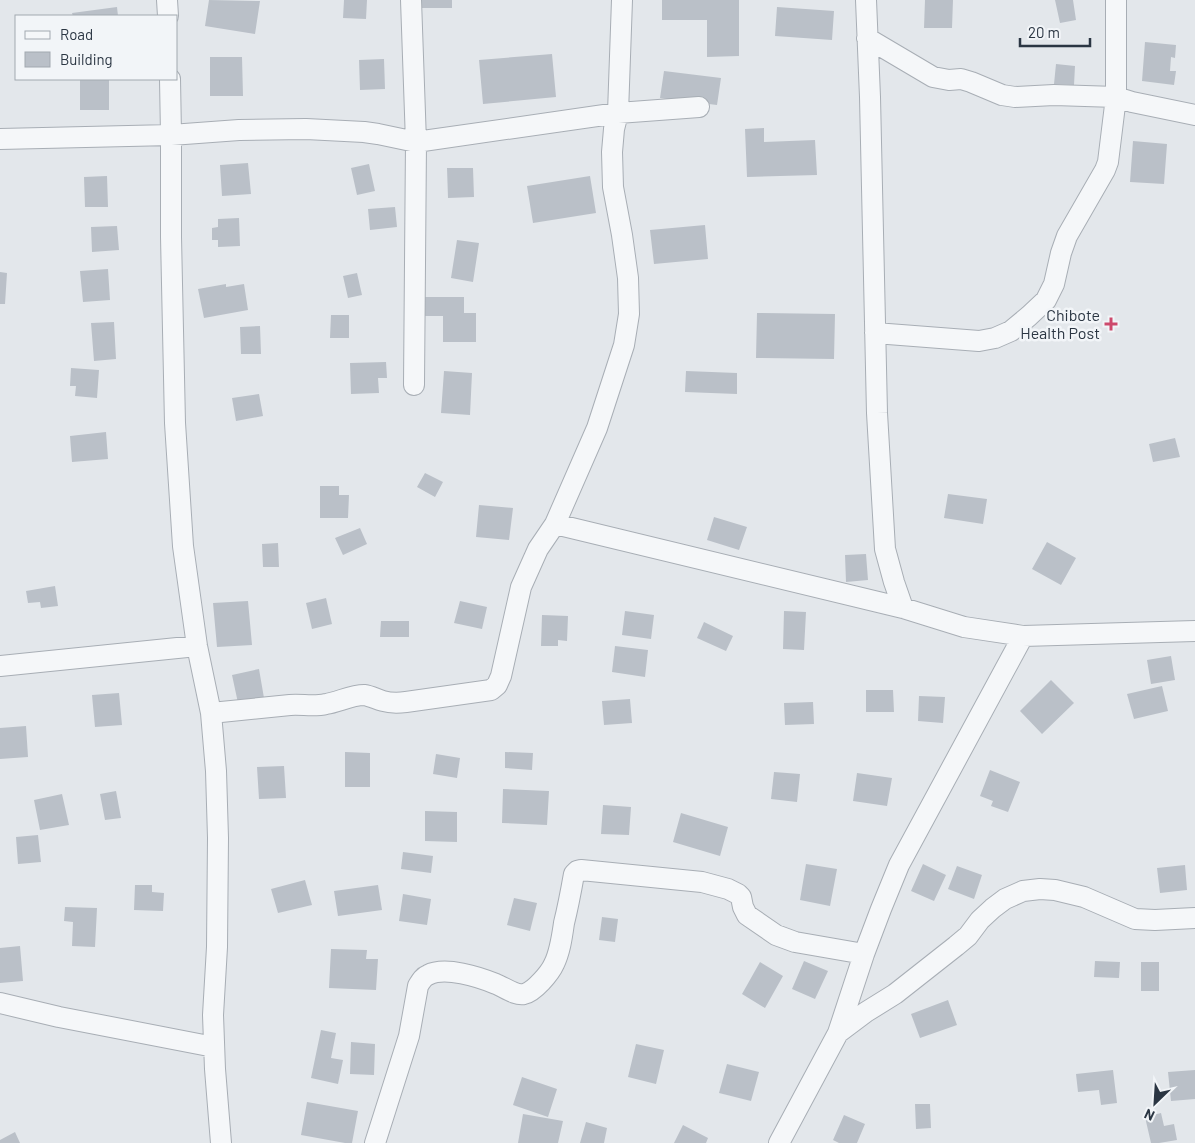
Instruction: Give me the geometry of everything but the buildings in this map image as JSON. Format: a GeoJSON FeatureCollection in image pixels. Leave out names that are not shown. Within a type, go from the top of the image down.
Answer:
{"type":"FeatureCollection","features":[{"type":"Feature","properties":{"kind":"street"},"geometry":{"type":"LineString","coordinates":[[167,0],[168,15]]}},
{"type":"Feature","properties":{"kind":"street"},"geometry":{"type":"LineString","coordinates":[[411,0],[416,142],[414,385]]}},
{"type":"Feature","properties":{"kind":"street"},"geometry":{"type":"LineString","coordinates":[[211,713],[302,704],[324,705],[363,695],[394,703],[406,702],[491,690],[496,685],[501,676],[521,588],[538,549],[555,524],[596,428],[624,345],[629,314],[628,278],[613,187],[613,145],[618,113],[622,0]]}},
{"type":"Feature","properties":{"kind":"street"},"geometry":{"type":"LineString","coordinates":[[866,0],[877,413],[885,549],[903,608]]}},
{"type":"Feature","properties":{"kind":"street"},"geometry":{"type":"LineString","coordinates":[[875,333],[979,340],[995,338],[1011,331],[1046,300],[1054,284],[1060,253],[1067,236],[1108,162],[1116,97],[1116,0]]}},
{"type":"Feature","properties":{"kind":"street"},"geometry":{"type":"LineString","coordinates":[[867,38],[933,77],[971,82],[1002,95],[1015,97],[1054,95],[1116,97],[1195,115]]}},
{"type":"Feature","properties":{"kind":"street"},"geometry":{"type":"LineString","coordinates":[[170,80],[175,423],[183,546],[197,646],[211,713],[216,771],[218,838],[217,946],[213,1015],[221,1143]]}},
{"type":"Feature","properties":{"kind":"street"},"geometry":{"type":"LineString","coordinates":[[0,139],[171,135],[239,130],[306,129],[364,132],[416,142],[618,113],[698,107]]}},
{"type":"Feature","properties":{"kind":"street"},"geometry":{"type":"LineString","coordinates":[[555,524],[903,608],[964,627],[1023,636],[1195,631]]}},
{"type":"Feature","properties":{"kind":"street"},"geometry":{"type":"LineString","coordinates":[[779,1143],[838,1033],[864,954],[899,865],[1023,636]]}},
{"type":"Feature","properties":{"kind":"street"},"geometry":{"type":"LineString","coordinates":[[0,666],[197,646]]}},
{"type":"Feature","properties":{"kind":"street"},"geometry":{"type":"LineString","coordinates":[[375,1143],[409,1036],[418,986],[422,980],[426,975],[432,973],[454,973],[494,983],[519,994],[530,992],[554,965],[561,944],[574,874],[577,871],[702,882],[728,889],[741,897],[742,908],[747,915],[776,935],[795,942],[864,954]]}},
{"type":"Feature","properties":{"kind":"street"},"geometry":{"type":"LineString","coordinates":[[838,1033],[866,1012],[895,994],[956,946],[968,936],[980,920],[993,908],[1023,891],[1055,890],[1084,898],[1135,919],[1195,918]]}},
{"type":"Feature","properties":{"kind":"street"},"geometry":{"type":"LineString","coordinates":[[0,1003],[214,1047]]}},
{"type":"Feature","properties":{"kind":"place","name":"Chibote Health Post"},"geometry":{"type":"Point","coordinates":[1111,324]}}]}
